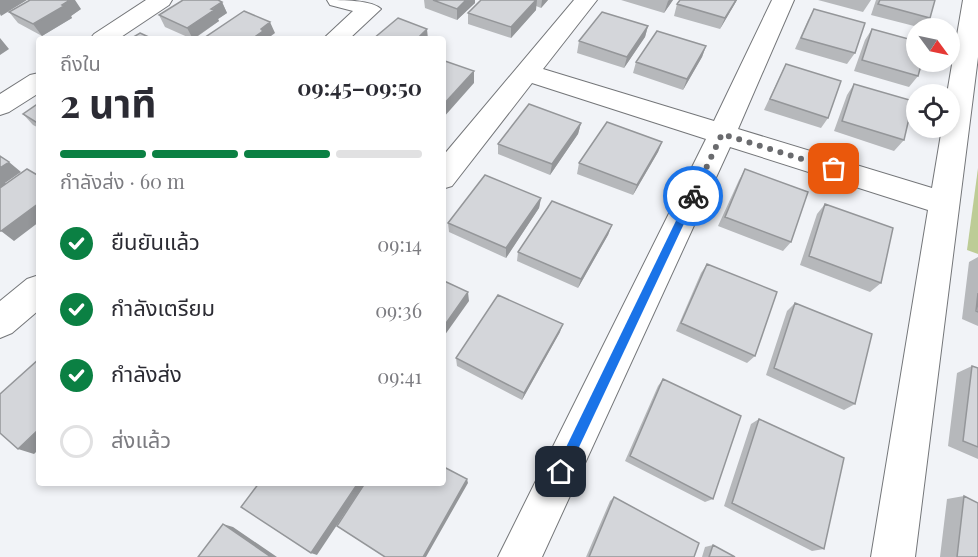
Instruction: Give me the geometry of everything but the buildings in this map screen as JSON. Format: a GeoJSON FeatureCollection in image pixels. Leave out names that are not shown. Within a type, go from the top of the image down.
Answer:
{"type":"FeatureCollection","features":[{"type":"Feature","properties":{"kind":"street"},"geometry":{"type":"LineString","coordinates":[[107,36],[161,0]]}},
{"type":"Feature","properties":{"kind":"street"},"geometry":{"type":"LineString","coordinates":[[338,0],[376,5]]}},
{"type":"Feature","properties":{"kind":"street"},"geometry":{"type":"LineString","coordinates":[[446,173],[586,0]]}},
{"type":"Feature","properties":{"kind":"street"},"geometry":{"type":"LineString","coordinates":[[520,557],[722,134],[783,0]]}},
{"type":"Feature","properties":{"kind":"street"},"geometry":{"type":"LineString","coordinates":[[893,557],[974,0]]}},
{"type":"Feature","properties":{"kind":"street"},"geometry":{"type":"LineString","coordinates":[[339,36],[376,5]]}},
{"type":"Feature","properties":{"kind":"street"},"geometry":{"type":"LineString","coordinates":[[527,73],[946,204]]}},
{"type":"Feature","properties":{"kind":"street"},"geometry":{"type":"LineString","coordinates":[[0,106],[36,83]]}},
{"type":"Feature","properties":{"kind":"street"},"geometry":{"type":"LineString","coordinates":[[0,322],[36,292]]}},
{"type":"Feature","properties":{"kind":"green space"},"geometry":{"type":"Polygon","coordinates":[[[978,168],[978,254],[967,250],[978,168]]]}},
{"type":"Feature","properties":{"kind":"way so far"},"geometry":{"type":"LineString","coordinates":[[693,196],[722,134],[834,169]]}},
{"type":"Feature","properties":{"kind":"route"},"geometry":{"type":"LineString","coordinates":[[561,472],[693,196]]}}]}
